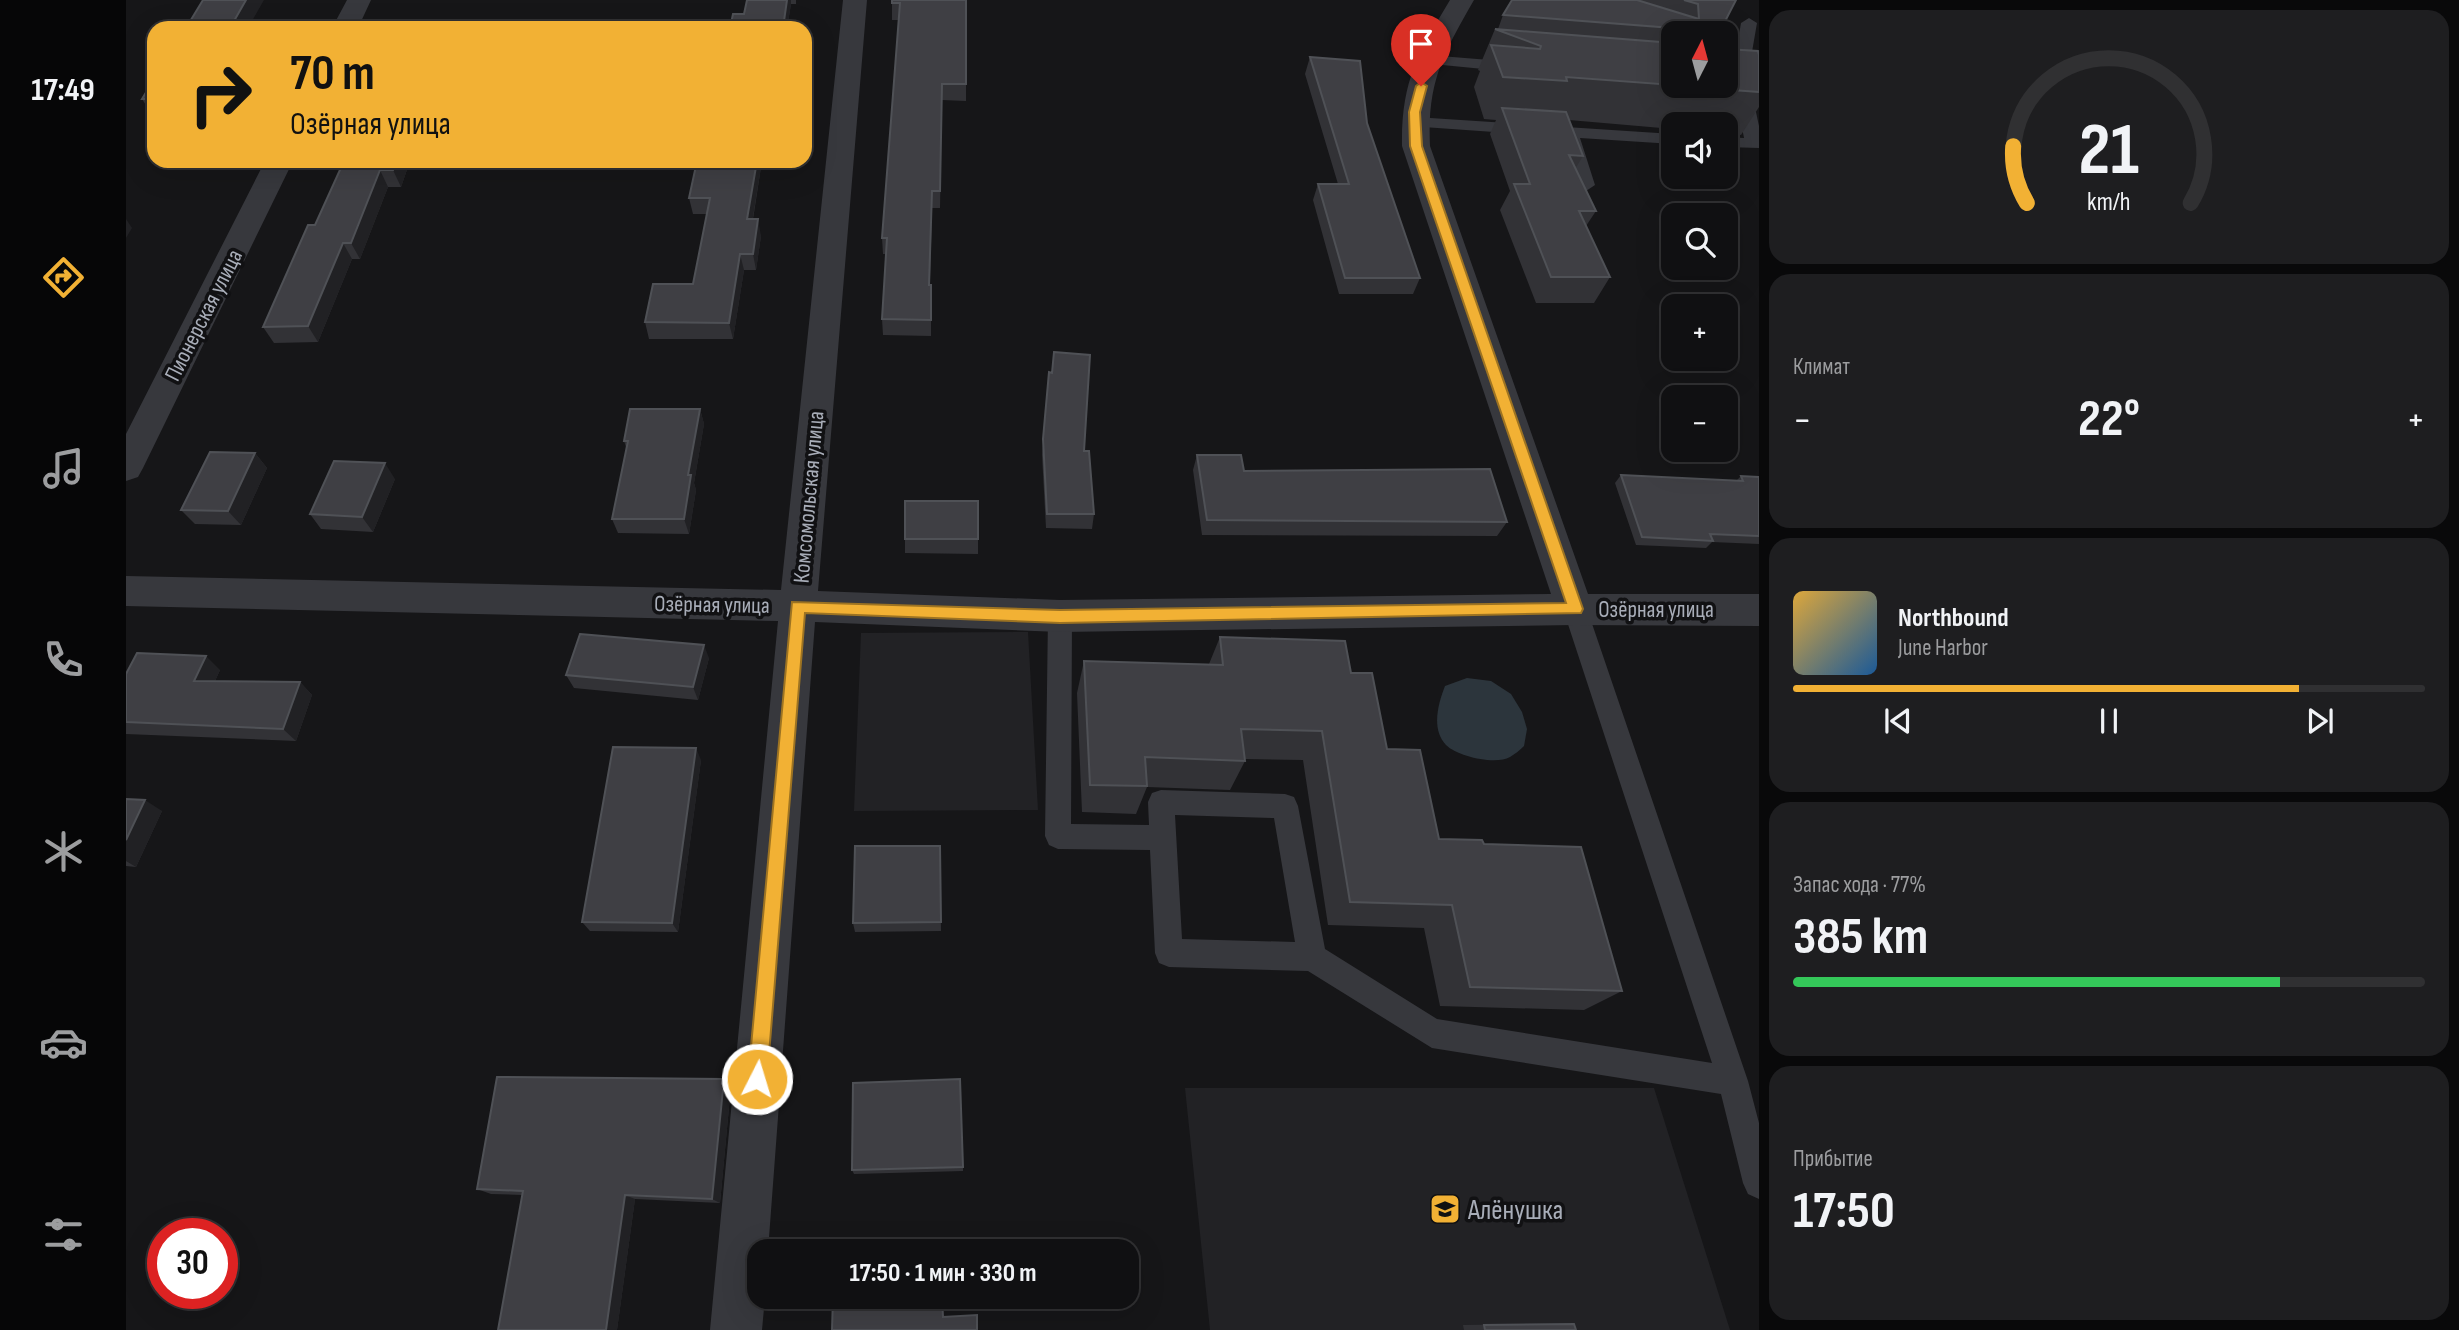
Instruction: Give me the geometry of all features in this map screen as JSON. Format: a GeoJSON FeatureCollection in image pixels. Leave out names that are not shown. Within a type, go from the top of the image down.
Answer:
{"type":"FeatureCollection","features":[{"type":"Feature","properties":{"kind":"street"},"geometry":{"type":"LineString","coordinates":[[348,21],[359,0]]}},
{"type":"Feature","properties":{"kind":"street","name":"Комсомольская улица"},"geometry":{"type":"LineString","coordinates":[[736,1330],[798,606],[855,0]]}},
{"type":"Feature","properties":{"kind":"street"},"geometry":{"type":"LineString","coordinates":[[1462,0],[1428,60],[1415,112],[1416,146],[1575,609]]}},
{"type":"Feature","properties":{"kind":"street","name":"Пионерская улица"},"geometry":{"type":"LineString","coordinates":[[126,468],[276,168]]}},
{"type":"Feature","properties":{"kind":"street","name":"Озёрная улица"},"geometry":{"type":"LineString","coordinates":[[126,591],[798,606],[1060,616],[1575,609],[1759,610]]}},
{"type":"Feature","properties":{"kind":"lane"},"geometry":{"type":"LineString","coordinates":[[1738,63],[1749,23]]}},
{"type":"Feature","properties":{"kind":"lane"},"geometry":{"type":"LineString","coordinates":[[1428,60],[1529,68]]}},
{"type":"Feature","properties":{"kind":"lane"},"geometry":{"type":"LineString","coordinates":[[1738,91],[1754,144],[1738,143]]}},
{"type":"Feature","properties":{"kind":"lane"},"geometry":{"type":"LineString","coordinates":[[1415,122],[1661,138]]}},
{"type":"Feature","properties":{"kind":"lane"},"geometry":{"type":"LineString","coordinates":[[1570,132],[1586,185]]}},
{"type":"Feature","properties":{"kind":"lane"},"geometry":{"type":"LineString","coordinates":[[1575,609],[1733,1081],[1759,1183]]}},
{"type":"Feature","properties":{"kind":"lane"},"geometry":{"type":"LineString","coordinates":[[1060,616],[1058,836],[1161,838]]}},
{"type":"Feature","properties":{"kind":"lane"},"geometry":{"type":"LineString","coordinates":[[1312,957],[1285,806],[1161,802],[1169,953],[1312,957],[1432,1033],[1733,1081]]}},
{"type":"Feature","properties":{"kind":"shaded area"},"geometry":{"type":"Polygon","coordinates":[[[1028,632],[1038,810],[854,811],[861,633],[1028,632]]]}},
{"type":"Feature","properties":{"kind":"shaded area"},"geometry":{"type":"Polygon","coordinates":[[[1467,678],[1491,681],[1511,694],[1522,712],[1527,729],[1524,746],[1510,757],[1487,760],[1468,756],[1452,749],[1441,739],[1437,716],[1445,686],[1467,678]]]}},
{"type":"Feature","properties":{"kind":"shaded area","name":"Алёнушка"},"geometry":{"type":"Polygon","coordinates":[[[1185,1088],[1654,1088],[1730,1330],[1210,1330],[1185,1088]]]}},
{"type":"Feature","properties":{"kind":"building"},"geometry":{"type":"Polygon","coordinates":[[[203,0],[246,0],[234,21],[190,21],[203,0]]]}},
{"type":"Feature","properties":{"kind":"building"},"geometry":{"type":"Polygon","coordinates":[[[747,0],[787,0],[784,21],[732,21],[733,14],[744,14],[747,0]]]}},
{"type":"Feature","properties":{"kind":"building"},"geometry":{"type":"Polygon","coordinates":[[[892,0],[966,0],[966,84],[942,84],[940,191],[932,191],[929,285],[931,320],[882,319],[887,238],[882,238],[900,3],[892,3],[892,0]]]}},
{"type":"Feature","properties":{"kind":"building"},"geometry":{"type":"Polygon","coordinates":[[[1512,0],[1637,0],[1699,19],[1698,4],[1684,0],[1736,0],[1725,21],[1661,21],[1661,27],[1503,15],[1512,0]]]}},
{"type":"Feature","properties":{"kind":"building"},"geometry":{"type":"Polygon","coordinates":[[[1495,29],[1661,42],[1661,84],[1566,77],[1567,81],[1503,77],[1491,45],[1540,49],[1541,46],[1495,29]]]}},
{"type":"Feature","properties":{"kind":"building"},"geometry":{"type":"Polygon","coordinates":[[[1738,50],[1758,51],[1759,92],[1738,90],[1738,50]]]}},
{"type":"Feature","properties":{"kind":"building"},"geometry":{"type":"Polygon","coordinates":[[[1310,57],[1360,61],[1367,123],[1420,278],[1345,278],[1318,184],[1349,184],[1310,57]]]}},
{"type":"Feature","properties":{"kind":"building"},"geometry":{"type":"Polygon","coordinates":[[[1502,108],[1566,112],[1583,156],[1569,155],[1596,211],[1579,211],[1610,277],[1551,277],[1514,184],[1530,184],[1502,108]]]}},
{"type":"Feature","properties":{"kind":"building"},"geometry":{"type":"Polygon","coordinates":[[[341,168],[394,168],[380,170],[351,243],[343,243],[308,326],[263,327],[308,225],[315,225],[341,168]]]}},
{"type":"Feature","properties":{"kind":"building"},"geometry":{"type":"Polygon","coordinates":[[[695,168],[756,168],[747,219],[758,219],[753,254],[740,254],[729,323],[645,322],[653,284],[693,284],[710,198],[689,198],[695,168]]]}},
{"type":"Feature","properties":{"kind":"building"},"geometry":{"type":"Polygon","coordinates":[[[1054,352],[1090,355],[1084,451],[1089,451],[1094,514],[1047,514],[1043,439],[1049,372],[1052,373],[1054,352]]]}},
{"type":"Feature","properties":{"kind":"building"},"geometry":{"type":"Polygon","coordinates":[[[630,409],[700,409],[688,475],[691,475],[684,519],[612,519],[628,441],[624,441],[630,409]]]}},
{"type":"Feature","properties":{"kind":"building"},"geometry":{"type":"Polygon","coordinates":[[[210,452],[255,453],[228,511],[181,510],[210,452]]]}},
{"type":"Feature","properties":{"kind":"building"},"geometry":{"type":"Polygon","coordinates":[[[1197,455],[1241,455],[1244,471],[1490,469],[1507,522],[1207,520],[1197,455]]]}},
{"type":"Feature","properties":{"kind":"building"},"geometry":{"type":"Polygon","coordinates":[[[334,461],[385,463],[362,517],[310,514],[334,461]]]}},
{"type":"Feature","properties":{"kind":"building"},"geometry":{"type":"Polygon","coordinates":[[[1621,475],[1743,481],[1741,476],[1759,477],[1759,536],[1710,534],[1713,541],[1642,537],[1621,475]]]}},
{"type":"Feature","properties":{"kind":"building"},"geometry":{"type":"Polygon","coordinates":[[[905,501],[978,501],[978,539],[905,539],[905,501]]]}},
{"type":"Feature","properties":{"kind":"building"},"geometry":{"type":"Polygon","coordinates":[[[580,634],[704,645],[693,687],[566,675],[580,634]]]}},
{"type":"Feature","properties":{"kind":"building"},"geometry":{"type":"Polygon","coordinates":[[[1220,637],[1345,641],[1351,673],[1372,673],[1387,749],[1420,750],[1439,839],[1482,840],[1484,844],[1581,847],[1622,991],[1470,987],[1452,905],[1350,902],[1322,731],[1241,729],[1245,761],[1145,757],[1147,786],[1090,785],[1084,661],[1223,665],[1220,637]]]}},
{"type":"Feature","properties":{"kind":"building"},"geometry":{"type":"Polygon","coordinates":[[[137,653],[206,656],[194,681],[300,682],[283,729],[126,722],[126,674],[137,653]]]}},
{"type":"Feature","properties":{"kind":"building"},"geometry":{"type":"Polygon","coordinates":[[[613,747],[696,748],[672,923],[582,922],[613,747]]]}},
{"type":"Feature","properties":{"kind":"building"},"geometry":{"type":"Polygon","coordinates":[[[126,799],[145,800],[126,840],[126,799]]]}},
{"type":"Feature","properties":{"kind":"building"},"geometry":{"type":"Polygon","coordinates":[[[855,846],[940,846],[941,922],[853,923],[855,846]]]}},
{"type":"Feature","properties":{"kind":"building"},"geometry":{"type":"Polygon","coordinates":[[[497,1077],[724,1079],[712,1199],[625,1195],[606,1330],[498,1330],[523,1191],[477,1189],[497,1077]]]}},
{"type":"Feature","properties":{"kind":"building"},"geometry":{"type":"Polygon","coordinates":[[[960,1079],[963,1167],[852,1170],[853,1083],[960,1079]]]}},
{"type":"Feature","properties":{"kind":"building"},"geometry":{"type":"Polygon","coordinates":[[[833,1309],[943,1309],[943,1317],[977,1315],[977,1330],[832,1330],[833,1309]]]}},
{"type":"Feature","properties":{"kind":"building"},"geometry":{"type":"Polygon","coordinates":[[[1574,1324],[1576,1330],[1485,1330],[1484,1325],[1574,1324]]]}},
{"type":"Feature","properties":{"kind":"place","name":"Алёнушка"},"geometry":{"type":"Point","coordinates":[1445,1209]}},
{"type":"Feature","properties":{"kind":"route"},"geometry":{"type":"LineString","coordinates":[[757,1079],[798,606],[1060,616],[1575,609],[1416,146],[1415,112],[1421,86]]}}]}
